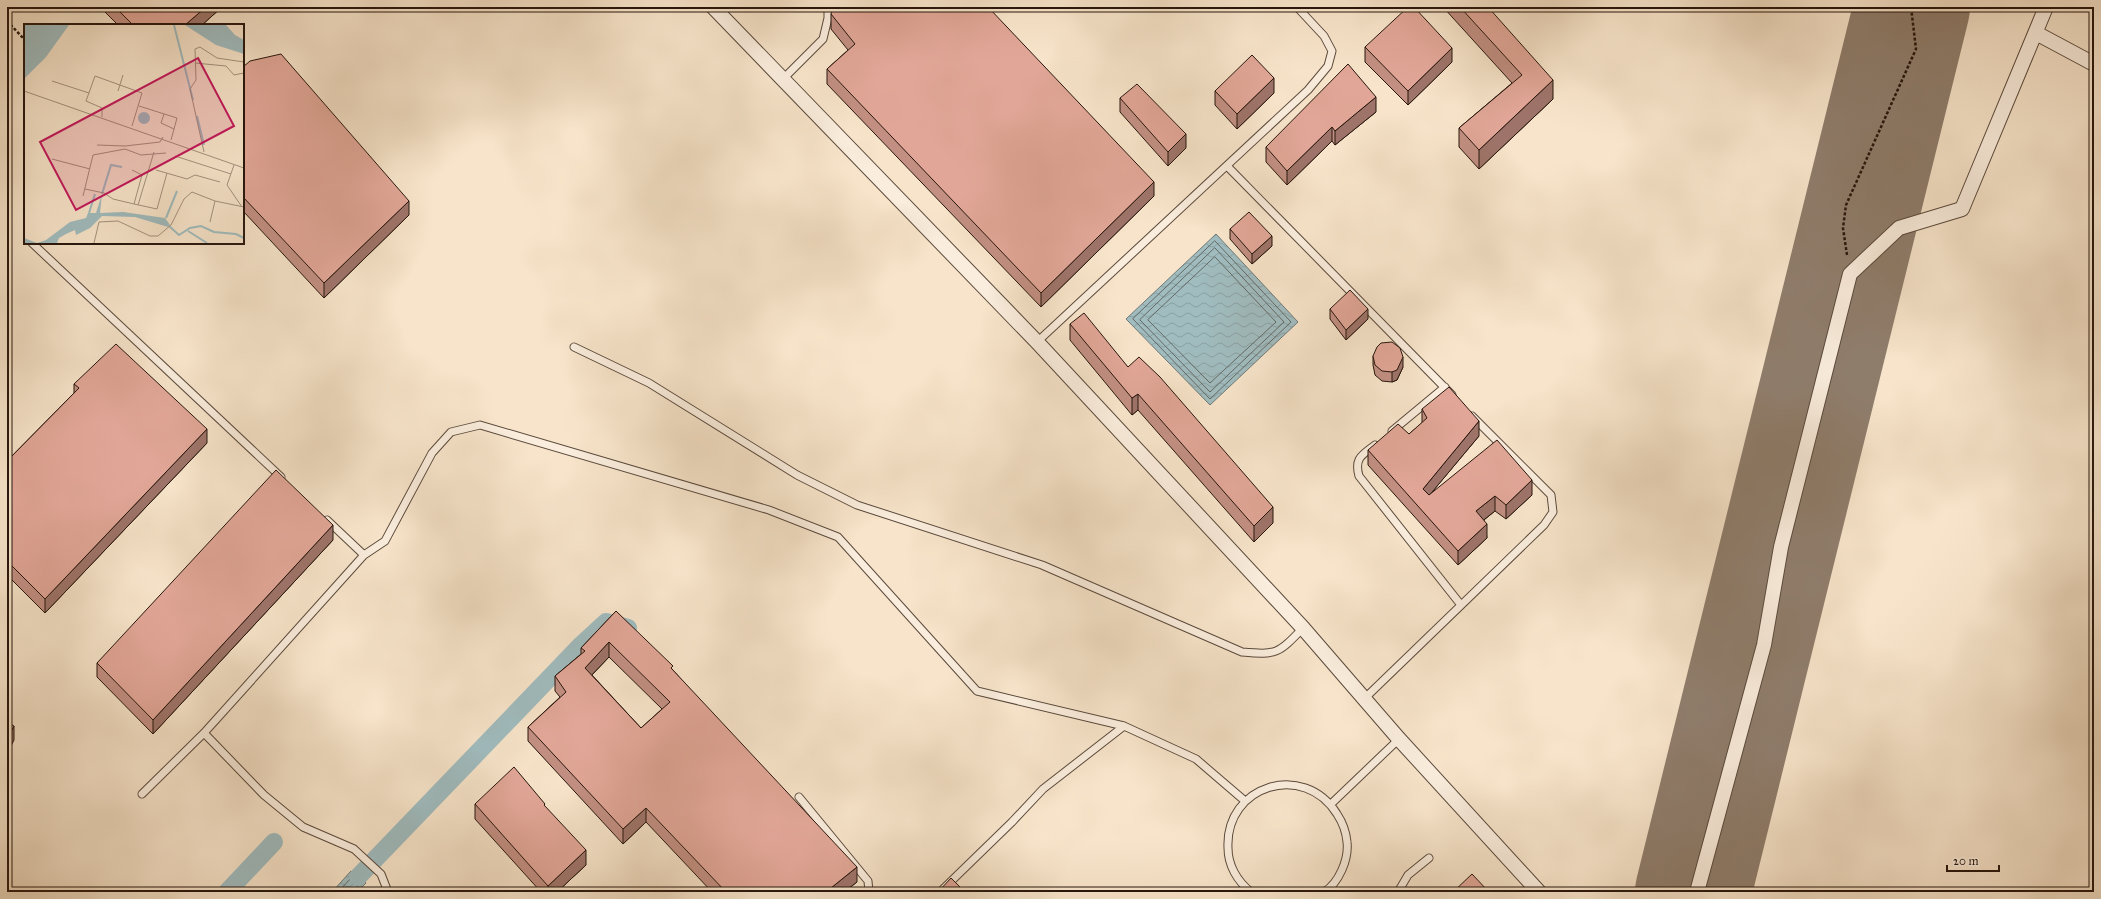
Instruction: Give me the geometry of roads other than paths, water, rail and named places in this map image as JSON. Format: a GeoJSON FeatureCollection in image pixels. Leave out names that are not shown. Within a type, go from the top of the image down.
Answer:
{"type":"FeatureCollection","features":[{"type":"Feature","properties":{"kind":"street"},"geometry":{"type":"LineString","coordinates":[[713,7],[1037,342],[1303,628],[1399,739],[1539,892]]}},
{"type":"Feature","properties":{"kind":"street"},"geometry":{"type":"LineString","coordinates":[[1697,892],[1764,645],[1781,547],[1850,274],[1899,228],[1962,209],[2046,7]]}},
{"type":"Feature","properties":{"kind":"street"},"geometry":{"type":"LineString","coordinates":[[2036,33],[2094,64]]}},
{"type":"Feature","properties":{"kind":"lane"},"geometry":{"type":"LineString","coordinates":[[782,80],[823,39],[828,18],[828,7]]}},
{"type":"Feature","properties":{"kind":"lane"},"geometry":{"type":"LineString","coordinates":[[1037,342],[1308,90],[1328,66],[1332,51],[1324,36],[1297,7]]}},
{"type":"Feature","properties":{"kind":"lane"},"geometry":{"type":"LineString","coordinates":[[1227,166],[1456,399]]}},
{"type":"Feature","properties":{"kind":"lane"},"geometry":{"type":"LineString","coordinates":[[33,244],[284,480]]}},
{"type":"Feature","properties":{"kind":"lane"},"geometry":{"type":"LineString","coordinates":[[574,347],[649,383],[797,475],[857,505],[1042,565],[1242,652],[1270,654],[1286,646],[1303,628]]}},
{"type":"Feature","properties":{"kind":"lane"},"geometry":{"type":"LineString","coordinates":[[1445,387],[1359,458],[1356,466],[1359,476],[1461,605]]}},
{"type":"Feature","properties":{"kind":"lane"},"geometry":{"type":"LineString","coordinates":[[1364,699],[1544,525],[1553,512],[1551,495],[1467,410]]}},
{"type":"Feature","properties":{"kind":"lane"},"geometry":{"type":"LineString","coordinates":[[142,794],[204,733],[364,555],[385,541],[432,453],[451,432],[480,425],[769,510],[838,537],[977,691],[1124,726],[1196,759],[1245,800]]}},
{"type":"Feature","properties":{"kind":"lane"},"geometry":{"type":"LineString","coordinates":[[319,512],[364,555]]}},
{"type":"Feature","properties":{"kind":"lane"},"geometry":{"type":"LineString","coordinates":[[940,892],[1012,822],[1042,789],[1124,726]]}},
{"type":"Feature","properties":{"kind":"lane"},"geometry":{"type":"LineString","coordinates":[[204,733],[264,795],[303,828],[354,849],[381,874],[388,892]]}},
{"type":"Feature","properties":{"kind":"lane"},"geometry":{"type":"LineString","coordinates":[[1331,804],[1399,739]]}},
{"type":"Feature","properties":{"kind":"lane"},"geometry":{"type":"LineString","coordinates":[[1251,892],[1236,876],[1228,857],[1227,836],[1233,817],[1245,800],[1262,789],[1282,784],[1302,786],[1321,794],[1331,804],[1344,825],[1348,842],[1346,861],[1341,872],[1326,892]]}},
{"type":"Feature","properties":{"kind":"lane"},"geometry":{"type":"LineString","coordinates":[[799,797],[868,881],[869,892]]}},
{"type":"Feature","properties":{"kind":"lane"},"geometry":{"type":"LineString","coordinates":[[1398,892],[1408,875],[1429,858]]}},
{"type":"Feature","properties":{"kind":"water"},"geometry":{"type":"Polygon","coordinates":[[[1216,234],[1298,322],[1210,405],[1126,319],[1216,234]]]}},
{"type":"Feature","properties":{"kind":"water"},"geometry":{"type":"Polygon","coordinates":[[[351,871],[366,883],[357,892],[332,892],[351,871]]]}},
{"type":"Feature","properties":{"kind":"waterway"},"geometry":{"type":"LineString","coordinates":[[358,877],[581,645],[606,622],[628,628]]}},
{"type":"Feature","properties":{"kind":"waterway"},"geometry":{"type":"LineString","coordinates":[[227,892],[274,842]]}}]}
